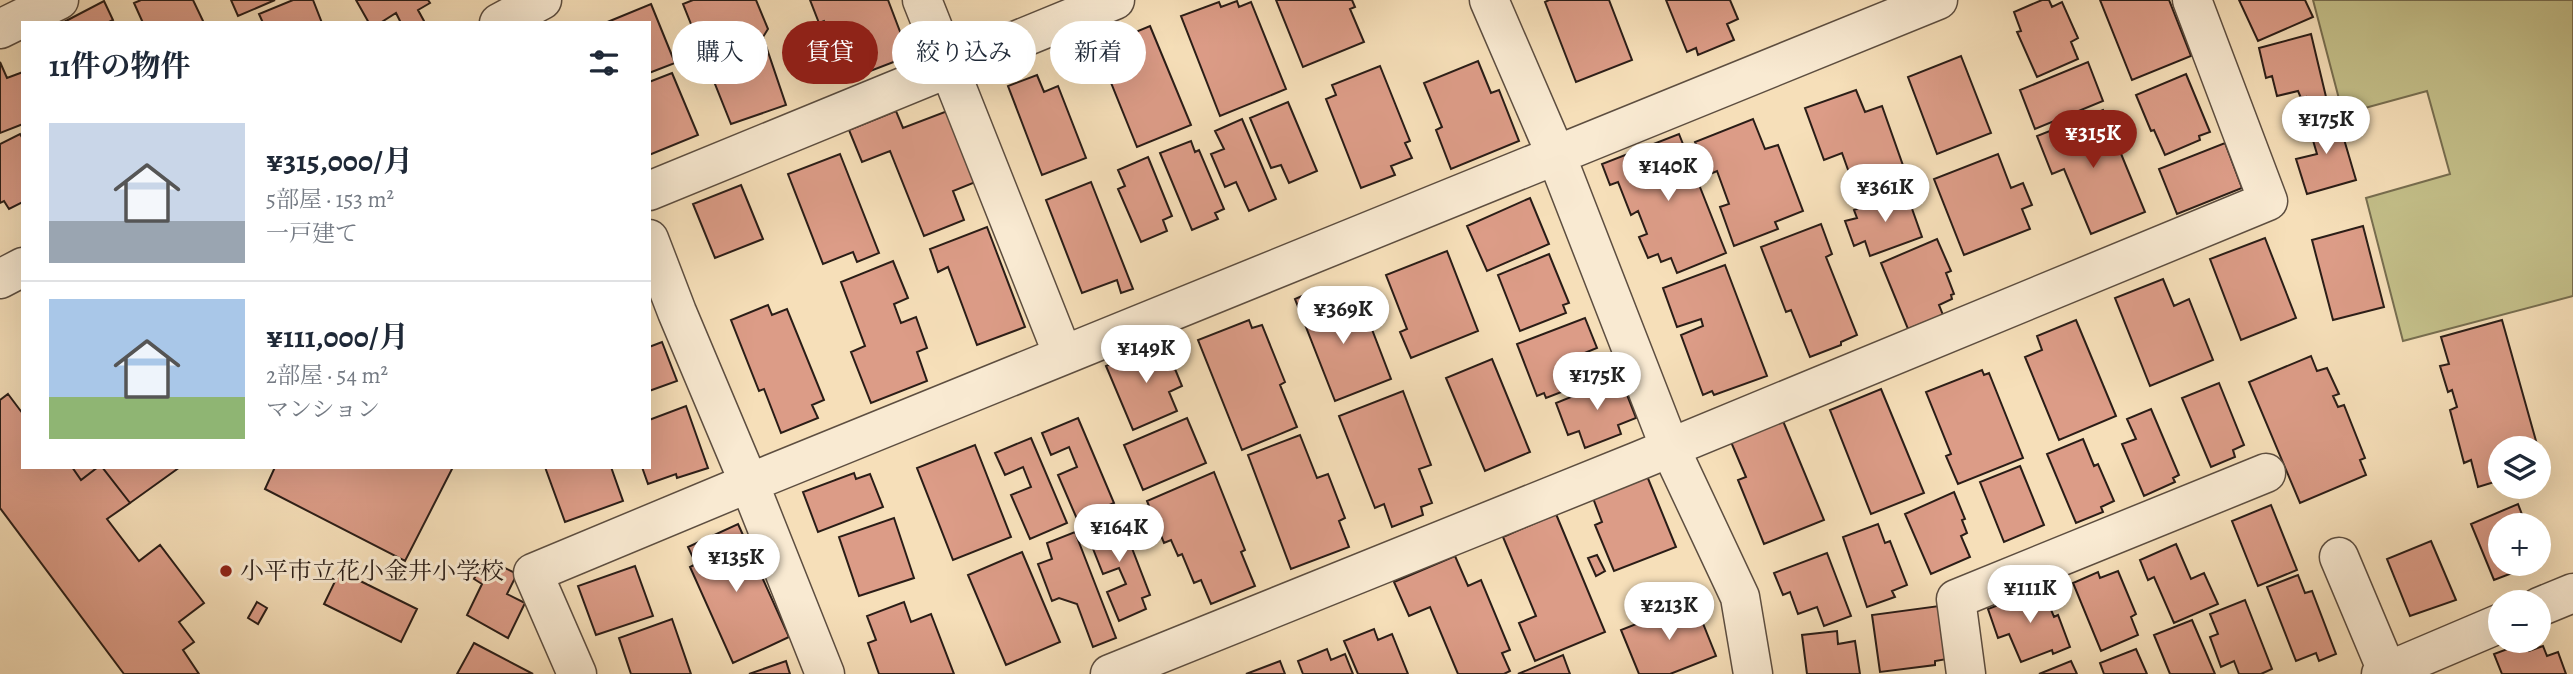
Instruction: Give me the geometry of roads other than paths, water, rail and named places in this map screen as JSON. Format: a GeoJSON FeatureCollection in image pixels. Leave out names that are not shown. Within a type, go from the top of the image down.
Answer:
{"type":"FeatureCollection","features":[{"type":"Feature","properties":{"kind":"street"},"geometry":{"type":"LineString","coordinates":[[0,29],[59,0]]}},
{"type":"Feature","properties":{"kind":"street"},"geometry":{"type":"LineString","coordinates":[[503,21],[542,0]]}},
{"type":"Feature","properties":{"kind":"street"},"geometry":{"type":"LineString","coordinates":[[551,0],[560,21]]}},
{"type":"Feature","properties":{"kind":"street"},"geometry":{"type":"LineString","coordinates":[[922,0],[930,21]]}},
{"type":"Feature","properties":{"kind":"street"},"geometry":{"type":"LineString","coordinates":[[1036,33],[1115,0]]}},
{"type":"Feature","properties":{"kind":"street"},"geometry":{"type":"LineString","coordinates":[[1489,0],[1556,155],[1670,448],[1740,597],[1753,674]]}},
{"type":"Feature","properties":{"kind":"street"},"geometry":{"type":"LineString","coordinates":[[577,674],[533,573],[1938,0]]}},
{"type":"Feature","properties":{"kind":"street"},"geometry":{"type":"LineString","coordinates":[[1110,674],[1670,448],[2268,201],[2192,0]]}},
{"type":"Feature","properties":{"kind":"street"},"geometry":{"type":"LineString","coordinates":[[651,190],[912,84]]}},
{"type":"Feature","properties":{"kind":"street"},"geometry":{"type":"LineString","coordinates":[[955,84],[1063,355]]}},
{"type":"Feature","properties":{"kind":"street"},"geometry":{"type":"LineString","coordinates":[[651,244],[825,674]]}},
{"type":"Feature","properties":{"kind":"street"},"geometry":{"type":"LineString","coordinates":[[0,279],[21,268]]}},
{"type":"Feature","properties":{"kind":"street"},"geometry":{"type":"LineString","coordinates":[[1966,674],[1956,599],[2266,473]]}},
{"type":"Feature","properties":{"kind":"street"},"geometry":{"type":"LineString","coordinates":[[2339,558],[2384,673],[2488,629]]}},
{"type":"Feature","properties":{"kind":"place","name":"小平市立花小金井小学校"},"geometry":{"type":"Point","coordinates":[226,571]}}]}
